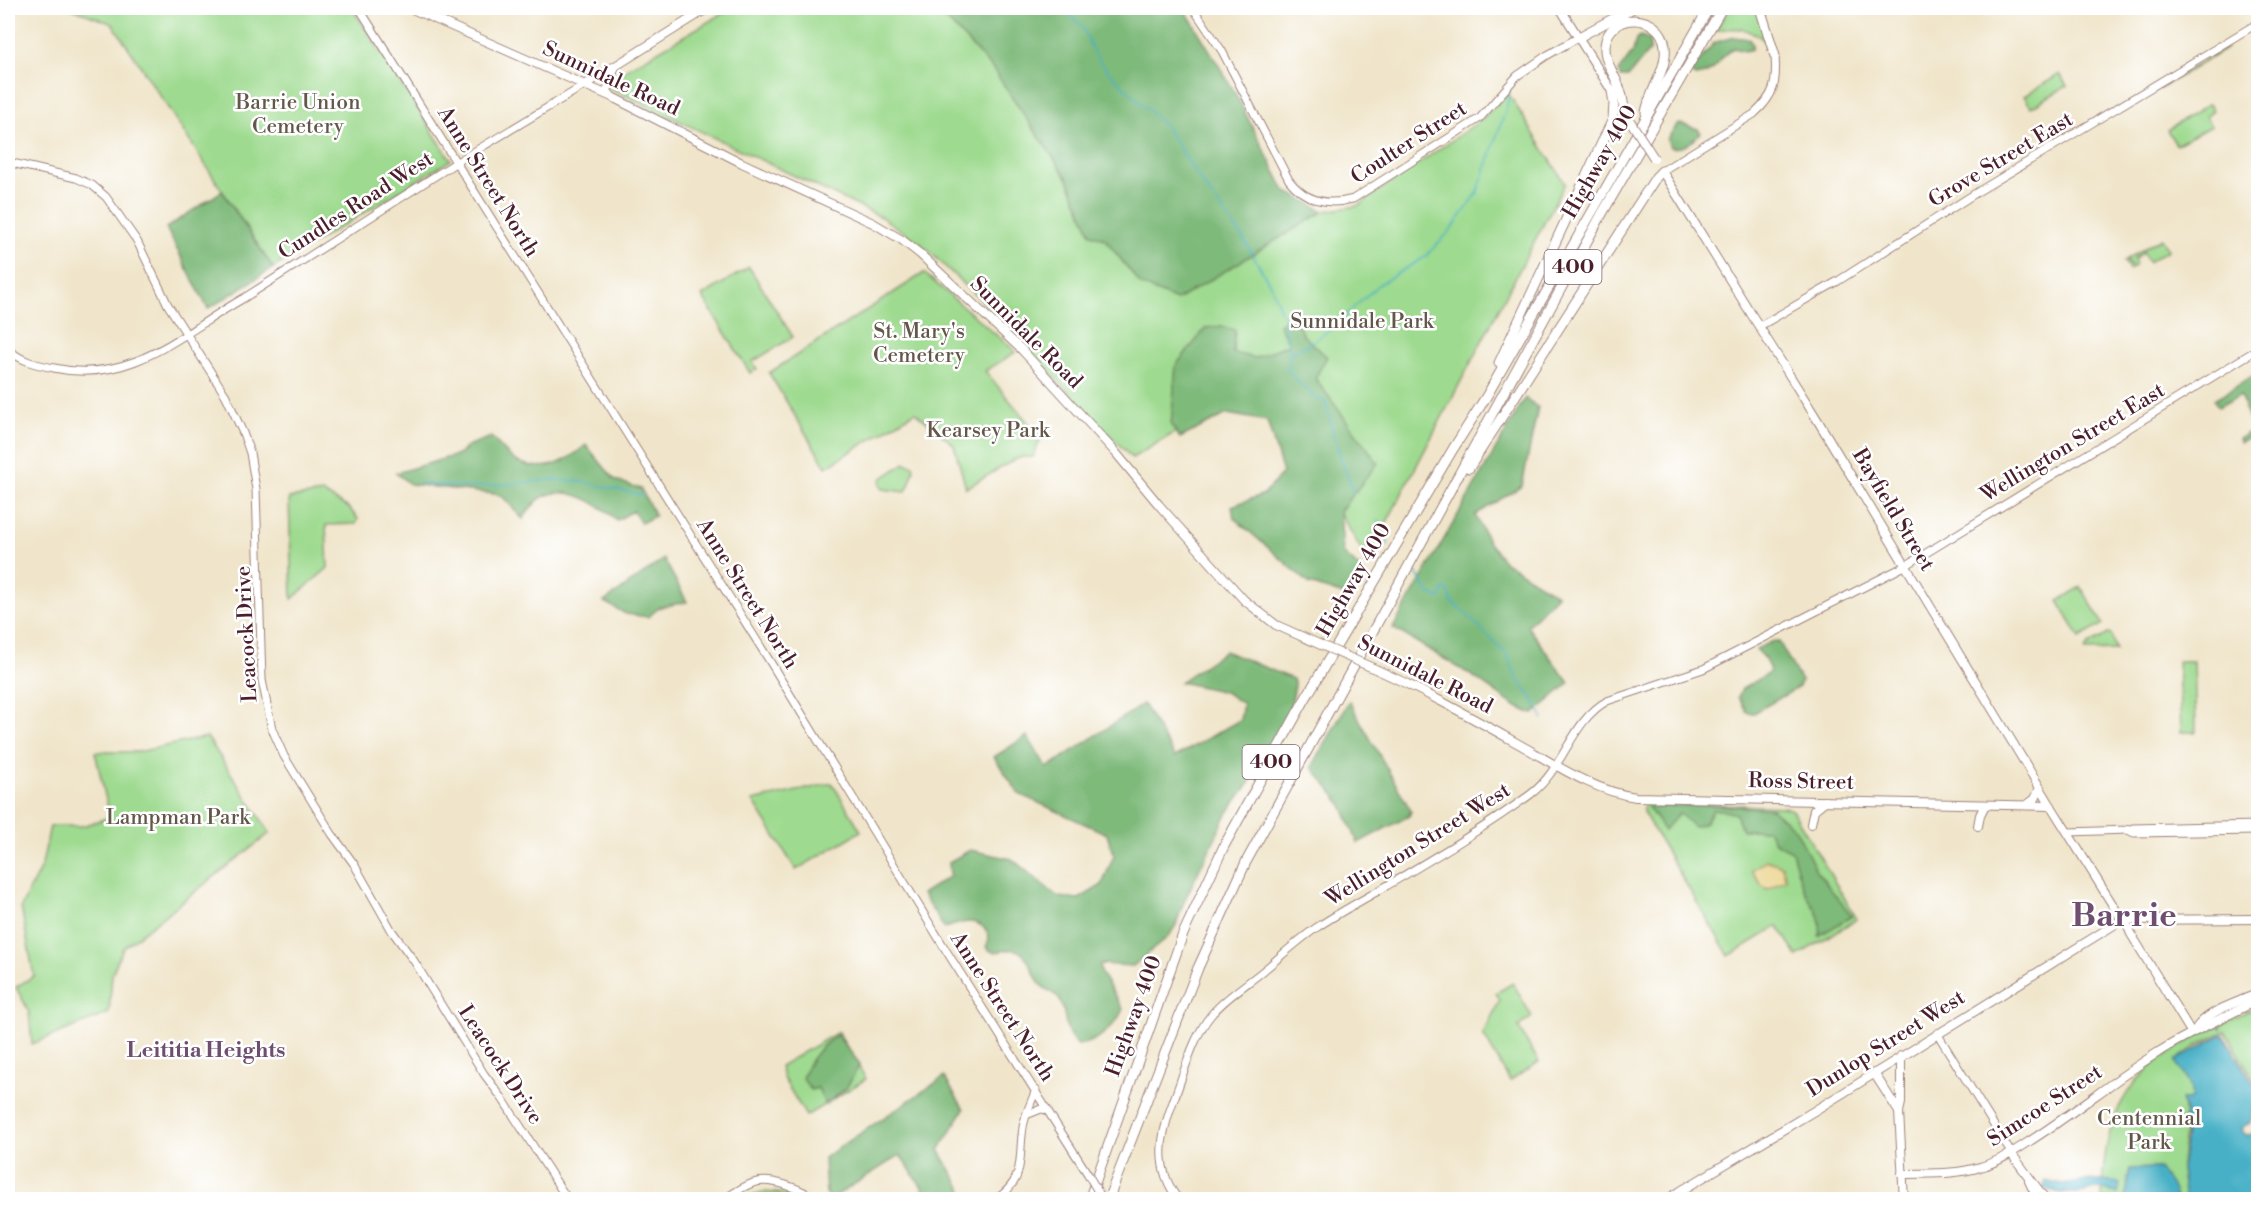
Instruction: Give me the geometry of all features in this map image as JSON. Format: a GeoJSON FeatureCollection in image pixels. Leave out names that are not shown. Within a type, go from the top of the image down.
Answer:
{"type":"FeatureCollection","features":[{"type":"Feature","properties":{"kind":"highway"},"geometry":{"type":"LineString","coordinates":[[1579,37],[1633,8]]}},
{"type":"Feature","properties":{"kind":"highway","name":"Highway 400"},"geometry":{"type":"LineString","coordinates":[[1089,1200],[1183,934],[1224,846],[1304,701],[1486,397],[1709,8]]}},
{"type":"Feature","properties":{"kind":"highway","name":"Highway 400"},"geometry":{"type":"LineString","coordinates":[[1108,1200],[1198,968],[1246,862],[1603,212],[1722,8]]}},
{"type":"Feature","properties":{"kind":"highway"},"geometry":{"type":"LineString","coordinates":[[1760,8],[1775,56]]}},
{"type":"Feature","properties":{"kind":"highway"},"geometry":{"type":"LineString","coordinates":[[1625,113],[1620,90],[1609,65],[1605,47],[1611,31],[1627,20],[1636,19],[1655,26],[1664,39],[1665,48],[1664,63],[1647,105],[1645,121]]}},
{"type":"Feature","properties":{"kind":"highway"},"geometry":{"type":"LineString","coordinates":[[1486,397],[1497,367],[1613,119],[1612,91]]}},
{"type":"Feature","properties":{"kind":"highway"},"geometry":{"type":"LineString","coordinates":[[1429,529],[1662,171]]}},
{"type":"Feature","properties":{"kind":"main road","name":"Sunnidale Road"},"geometry":{"type":"LineString","coordinates":[[410,8],[612,97],[742,163],[873,223],[902,240],[920,254],[1022,350],[1116,453],[1244,600],[1276,626],[1444,702],[1557,765]]}},
{"type":"Feature","properties":{"kind":"main road","name":"Cundles Road West"},"geometry":{"type":"LineString","coordinates":[[585,85],[708,8]]}},
{"type":"Feature","properties":{"kind":"main road","name":"Bayfield Street"},"geometry":{"type":"LineString","coordinates":[[1560,8],[1760,326],[2051,806],[2193,1031]]}},
{"type":"Feature","properties":{"kind":"main road"},"geometry":{"type":"LineString","coordinates":[[612,97],[607,90],[615,65]]}},
{"type":"Feature","properties":{"kind":"main road","name":"Ross Street"},"geometry":{"type":"LineString","coordinates":[[1557,765],[1609,790],[1636,797],[2051,806]]}},
{"type":"Feature","properties":{"kind":"main road"},"geometry":{"type":"LineString","coordinates":[[2026,805],[2035,799],[2040,788]]}},
{"type":"Feature","properties":{"kind":"main road"},"geometry":{"type":"LineString","coordinates":[[1811,824],[1814,810],[1825,801]]}},
{"type":"Feature","properties":{"kind":"main road"},"geometry":{"type":"LineString","coordinates":[[1978,826],[1985,804]]}},
{"type":"Feature","properties":{"kind":"main road"},"geometry":{"type":"LineString","coordinates":[[2125,920],[2259,919]]}},
{"type":"Feature","properties":{"kind":"main road","name":"Dunlop Street West"},"geometry":{"type":"LineString","coordinates":[[1666,1200],[2125,920]]}},
{"type":"Feature","properties":{"kind":"main road","name":"Simcoe Street"},"geometry":{"type":"LineString","coordinates":[[2193,1031],[2200,1021],[2259,993]]}},
{"type":"Feature","properties":{"kind":"main road","name":"Simcoe Street"},"geometry":{"type":"LineString","coordinates":[[1902,1174],[1947,1173],[1979,1168],[2011,1153],[2062,1122],[2128,1072],[2193,1031],[2259,1000]]}},
{"type":"Feature","properties":{"kind":"main road"},"geometry":{"type":"LineString","coordinates":[[1901,1056],[1899,1112],[1904,1200]]}},
{"type":"Feature","properties":{"kind":"main road"},"geometry":{"type":"LineString","coordinates":[[1874,1073],[1899,1112]]}},
{"type":"Feature","properties":{"kind":"main road"},"geometry":{"type":"LineString","coordinates":[[2011,1153],[2046,1200]]}},
{"type":"Feature","properties":{"kind":"main road"},"geometry":{"type":"LineString","coordinates":[[2028,1176],[2038,1200]]}},
{"type":"Feature","properties":{"kind":"street","name":"Anne Street North"},"geometry":{"type":"LineString","coordinates":[[359,8],[764,651],[947,952],[1036,1090],[1103,1200]]}},
{"type":"Feature","properties":{"kind":"street","name":"Coulter Street"},"geometry":{"type":"LineString","coordinates":[[1193,8],[1222,51],[1294,187],[1316,200],[1335,203],[1353,199],[1480,118],[1517,76],[1579,37]]}},
{"type":"Feature","properties":{"kind":"street","name":"Grove Street East"},"geometry":{"type":"LineString","coordinates":[[1760,326],[1838,281],[1979,191],[2259,23]]}},
{"type":"Feature","properties":{"kind":"street"},"geometry":{"type":"LineString","coordinates":[[1662,171],[1754,114],[1768,100],[1775,85],[1775,56]]}},
{"type":"Feature","properties":{"kind":"street","name":"Cundles Road West"},"geometry":{"type":"LineString","coordinates":[[8,349],[15,355],[36,364],[68,371],[108,370],[147,357],[187,334],[210,317],[244,298],[457,162],[585,85]]}},
{"type":"Feature","properties":{"kind":"street","name":"Leacock Drive"},"geometry":{"type":"LineString","coordinates":[[8,162],[76,178],[92,185],[106,198],[137,241],[168,305],[226,396],[243,433],[256,489],[262,680],[272,729],[284,756],[332,834],[354,864],[392,931],[414,961],[484,1074],[568,1200]]}},
{"type":"Feature","properties":{"kind":"street","name":"Wellington Street East"},"geometry":{"type":"LineString","coordinates":[[1905,566],[2259,349]]}},
{"type":"Feature","properties":{"kind":"street","name":"Wellington Street West"},"geometry":{"type":"LineString","coordinates":[[1179,1200],[1163,1170],[1160,1150],[1162,1136],[1198,1037],[1212,1013],[1315,929],[1467,838],[1534,792],[1557,765],[1580,726],[1598,706],[1713,665],[1905,566]]}},
{"type":"Feature","properties":{"kind":"street"},"geometry":{"type":"LineString","coordinates":[[2069,832],[2259,825]]}},
{"type":"Feature","properties":{"kind":"street"},"geometry":{"type":"LineString","coordinates":[[2128,830],[2134,833],[2259,831]]}},
{"type":"Feature","properties":{"kind":"street"},"geometry":{"type":"LineString","coordinates":[[1937,1034],[2011,1153]]}},
{"type":"Feature","properties":{"kind":"street"},"geometry":{"type":"LineString","coordinates":[[995,1200],[1007,1192],[1018,1174],[1026,1115],[1036,1090]]}},
{"type":"Feature","properties":{"kind":"street"},"geometry":{"type":"LineString","coordinates":[[1026,1115],[1041,1109],[1048,1110]]}},
{"type":"Feature","properties":{"kind":"street"},"geometry":{"type":"LineString","coordinates":[[723,1200],[754,1182],[780,1183],[805,1191],[817,1200]]}},
{"type":"Feature","properties":{"kind":"green space","name":"Barrie Union Cemetery"},"geometry":{"type":"Polygon","coordinates":[[[70,8],[352,8],[451,160],[273,268],[113,24],[70,8]]]}},
{"type":"Feature","properties":{"kind":"green space","name":"Sunnidale Park"},"geometry":{"type":"Polygon","coordinates":[[[732,8],[919,8],[946,19],[993,69],[1068,179],[1091,234],[1105,239],[1141,285],[1177,300],[1324,211],[1357,206],[1481,120],[1508,93],[1565,183],[1367,560],[1264,380],[1132,458],[986,305],[920,243],[881,217],[601,84],[732,8]]]}},
{"type":"Feature","properties":{"kind":"green space"},"geometry":{"type":"Polygon","coordinates":[[[919,8],[1184,8],[1233,89],[1285,191],[1324,211],[1177,300],[1141,285],[1105,239],[1091,234],[1068,179],[993,69],[946,19],[919,8]]]}},
{"type":"Feature","properties":{"kind":"green space"},"geometry":{"type":"Polygon","coordinates":[[[1730,8],[1758,8],[1767,43],[1749,31],[1730,29],[1715,31],[1730,8]]]}},
{"type":"Feature","properties":{"kind":"green space"},"geometry":{"type":"Polygon","coordinates":[[[1641,36],[1649,39],[1650,50],[1628,77],[1621,77],[1618,72],[1633,52],[1636,39],[1641,36]]]}},
{"type":"Feature","properties":{"kind":"green space"},"geometry":{"type":"Polygon","coordinates":[[[1733,37],[1749,39],[1752,49],[1745,51],[1733,48],[1710,72],[1695,76],[1690,72],[1714,43],[1733,37]]]}},
{"type":"Feature","properties":{"kind":"green space"},"geometry":{"type":"Polygon","coordinates":[[[2227,48],[2123,111],[2124,108],[2227,48]]]}},
{"type":"Feature","properties":{"kind":"green space"},"geometry":{"type":"Polygon","coordinates":[[[2060,74],[2067,86],[2031,107],[2024,96],[2060,74]]]}},
{"type":"Feature","properties":{"kind":"green space"},"geometry":{"type":"Polygon","coordinates":[[[2209,104],[2213,111],[2206,117],[2211,126],[2176,145],[2167,130],[2209,104]]]}},
{"type":"Feature","properties":{"kind":"green space"},"geometry":{"type":"Polygon","coordinates":[[[1680,124],[1698,129],[1701,133],[1683,146],[1670,147],[1667,139],[1680,124]]]}},
{"type":"Feature","properties":{"kind":"green space"},"geometry":{"type":"Polygon","coordinates":[[[222,191],[273,268],[208,309],[166,228],[222,191]]]}},
{"type":"Feature","properties":{"kind":"green space"},"geometry":{"type":"Polygon","coordinates":[[[2161,238],[2168,250],[2148,262],[2143,252],[2134,259],[2136,265],[2129,270],[2124,261],[2126,260],[2131,267],[2127,259],[2161,238]]]}},
{"type":"Feature","properties":{"kind":"green space"},"geometry":{"type":"Polygon","coordinates":[[[749,267],[793,337],[752,362],[757,369],[750,373],[702,296],[749,267]]]}},
{"type":"Feature","properties":{"kind":"green space","name":"St. Mary's Cemetery"},"geometry":{"type":"Polygon","coordinates":[[[924,273],[1016,352],[985,371],[1041,438],[1033,457],[1014,460],[966,488],[954,445],[915,412],[826,467],[769,373],[924,273]]]}},
{"type":"Feature","properties":{"kind":"green space"},"geometry":{"type":"Polygon","coordinates":[[[1293,315],[1303,335],[1327,357],[1315,378],[1378,463],[1340,511],[1343,553],[1362,570],[1347,596],[1310,584],[1234,518],[1232,506],[1264,494],[1283,473],[1267,421],[1227,414],[1180,438],[1171,425],[1176,365],[1206,328],[1221,326],[1235,330],[1233,353],[1255,358],[1289,344],[1279,324],[1293,315]]]}},
{"type":"Feature","properties":{"kind":"green space"},"geometry":{"type":"Polygon","coordinates":[[[2258,373],[2258,432],[2240,443],[2238,439],[2253,430],[2240,395],[2218,407],[2214,400],[2258,373]]]}},
{"type":"Feature","properties":{"kind":"green space"},"geometry":{"type":"Polygon","coordinates":[[[1525,398],[1538,407],[1522,486],[1475,515],[1489,543],[1505,562],[1557,595],[1527,626],[1569,683],[1533,714],[1515,706],[1471,675],[1393,628],[1525,398]]]}},
{"type":"Feature","properties":{"kind":"green space"},"geometry":{"type":"Polygon","coordinates":[[[491,437],[518,462],[538,467],[563,461],[586,445],[615,480],[641,489],[655,516],[641,523],[633,511],[617,520],[601,507],[581,497],[561,493],[541,498],[523,519],[503,497],[495,494],[410,484],[396,473],[460,454],[467,446],[491,437]]]}},
{"type":"Feature","properties":{"kind":"green space"},"geometry":{"type":"Polygon","coordinates":[[[905,463],[913,465],[914,470],[905,492],[883,489],[880,484],[881,479],[905,463]]]}},
{"type":"Feature","properties":{"kind":"green space"},"geometry":{"type":"Polygon","coordinates":[[[323,493],[349,508],[358,519],[356,524],[326,525],[328,568],[292,599],[289,498],[323,493]]]}},
{"type":"Feature","properties":{"kind":"green space"},"geometry":{"type":"Polygon","coordinates":[[[664,559],[687,602],[660,607],[648,617],[626,614],[604,602],[664,559]]]}},
{"type":"Feature","properties":{"kind":"green space"},"geometry":{"type":"Polygon","coordinates":[[[2081,587],[2103,624],[2080,638],[2058,601],[2081,587]]]}},
{"type":"Feature","properties":{"kind":"green space"},"geometry":{"type":"Polygon","coordinates":[[[2108,634],[2111,635],[2116,650],[2085,651],[2087,646],[2108,634]]]}},
{"type":"Feature","properties":{"kind":"green space"},"geometry":{"type":"Polygon","coordinates":[[[1774,641],[1779,642],[1801,681],[1799,687],[1754,713],[1747,712],[1738,697],[1742,689],[1768,674],[1770,670],[1763,656],[1756,649],[1774,641]]]}},
{"type":"Feature","properties":{"kind":"green space"},"geometry":{"type":"Polygon","coordinates":[[[1225,651],[1293,679],[1295,686],[1287,723],[1228,812],[1169,936],[1133,966],[1100,964],[1101,973],[1123,1009],[1116,1022],[1105,1033],[1092,1041],[1078,1045],[1069,1034],[1059,999],[1040,984],[1024,955],[1016,950],[994,952],[990,950],[986,947],[989,940],[988,933],[976,923],[966,922],[944,928],[922,894],[950,876],[949,862],[970,850],[1012,859],[1058,897],[1079,899],[1102,885],[1114,855],[1107,834],[1019,794],[994,757],[1027,736],[1047,768],[1143,704],[1175,757],[1240,720],[1243,704],[1225,692],[1180,682],[1225,651]]]}},
{"type":"Feature","properties":{"kind":"green space"},"geometry":{"type":"Polygon","coordinates":[[[2178,661],[2194,661],[2196,732],[2181,732],[2178,661]]]}},
{"type":"Feature","properties":{"kind":"green space"},"geometry":{"type":"Polygon","coordinates":[[[1349,701],[1411,811],[1409,816],[1358,843],[1341,803],[1312,767],[1349,701]]]}},
{"type":"Feature","properties":{"kind":"green space","name":"Lampman Park"},"geometry":{"type":"Polygon","coordinates":[[[207,737],[270,833],[123,948],[112,974],[109,1013],[32,1044],[29,1012],[16,987],[34,976],[21,907],[42,865],[50,826],[83,826],[110,817],[95,752],[138,752],[207,737]]]}},
{"type":"Feature","properties":{"kind":"green space"},"geometry":{"type":"Polygon","coordinates":[[[832,783],[861,831],[796,870],[753,801],[832,783]]]}},
{"type":"Feature","properties":{"kind":"green space"},"geometry":{"type":"Polygon","coordinates":[[[1669,802],[1784,807],[1792,810],[1857,919],[1797,956],[1778,926],[1729,956],[1643,812],[1643,807],[1647,804],[1669,802]]]}},
{"type":"Feature","properties":{"kind":"green space"},"geometry":{"type":"Polygon","coordinates":[[[1717,805],[1772,809],[1796,830],[1817,872],[1852,916],[1819,936],[1819,918],[1803,887],[1792,851],[1774,842],[1768,830],[1742,830],[1736,814],[1713,810],[1705,823],[1694,827],[1679,813],[1664,831],[1648,807],[1717,805]]]}},
{"type":"Feature","properties":{"kind":"green space"},"geometry":{"type":"Polygon","coordinates":[[[1513,983],[1532,1017],[1518,1027],[1539,1062],[1510,1081],[1483,1034],[1500,1000],[1496,993],[1513,983]]]}},
{"type":"Feature","properties":{"kind":"green space","name":"Centennial Park"},"geometry":{"type":"Polygon","coordinates":[[[2258,1006],[2258,1086],[2225,1031],[2198,1045],[2175,1061],[2190,1085],[2192,1097],[2189,1100],[2181,1100],[2185,1116],[2181,1174],[2185,1199],[2176,1199],[2174,1191],[2159,1168],[2130,1169],[2124,1199],[2102,1200],[2106,1150],[2110,1133],[2122,1102],[2131,1088],[2150,1067],[2179,1047],[2219,1025],[2222,1029],[2220,1024],[2258,1006]]]}},
{"type":"Feature","properties":{"kind":"green space"},"geometry":{"type":"Polygon","coordinates":[[[838,1032],[866,1079],[806,1116],[783,1078],[780,1066],[838,1032]]]}},
{"type":"Feature","properties":{"kind":"green space"},"geometry":{"type":"Polygon","coordinates":[[[837,1035],[860,1064],[847,1087],[825,1105],[818,1088],[811,1090],[802,1078],[816,1054],[837,1035]]]}},
{"type":"Feature","properties":{"kind":"green space"},"geometry":{"type":"Polygon","coordinates":[[[944,1077],[964,1109],[939,1150],[968,1199],[949,1199],[944,1191],[930,1199],[900,1155],[831,1199],[826,1194],[824,1158],[944,1077]]]}},
{"type":"Feature","properties":{"kind":"green space"},"geometry":{"type":"Polygon","coordinates":[[[763,1192],[788,1194],[799,1199],[740,1199],[763,1192]]]}},
{"type":"Feature","properties":{"kind":"sand"},"geometry":{"type":"Polygon","coordinates":[[[1766,860],[1782,866],[1786,879],[1768,889],[1762,886],[1752,870],[1766,860]]]}},
{"type":"Feature","properties":{"kind":"water"},"geometry":{"type":"Polygon","coordinates":[[[2223,1034],[2258,1090],[2258,1100],[2250,1123],[2242,1130],[2246,1136],[2253,1135],[2258,1115],[2258,1199],[2185,1199],[2181,1168],[2186,1137],[2185,1120],[2183,1119],[2186,1112],[2181,1100],[2189,1100],[2192,1097],[2190,1084],[2175,1061],[2223,1034]]]}},
{"type":"Feature","properties":{"kind":"water"},"geometry":{"type":"Polygon","coordinates":[[[2159,1168],[2174,1191],[2176,1199],[2124,1199],[2130,1169],[2159,1168]]]}},
{"type":"Feature","properties":{"kind":"water"},"geometry":{"type":"Polygon","coordinates":[[[2091,1180],[2120,1183],[2118,1193],[2097,1189],[2078,1193],[2060,1193],[2043,1188],[2046,1181],[2063,1185],[2091,1180]]]}},
{"type":"Feature","properties":{"kind":"waterway"},"geometry":{"type":"LineString","coordinates":[[1051,8],[1069,14],[1082,26],[1095,55],[1108,71],[1165,126],[1201,181],[1241,235],[1271,286],[1283,316],[1290,354],[1288,370],[1312,396],[1326,403],[1335,441],[1354,494]]}},
{"type":"Feature","properties":{"kind":"waterway"},"geometry":{"type":"LineString","coordinates":[[1291,353],[1311,343],[1332,328],[1378,285],[1425,257],[1451,230],[1477,194],[1507,106],[1510,89]]}},
{"type":"Feature","properties":{"kind":"waterway"},"geometry":{"type":"LineString","coordinates":[[419,484],[474,487],[553,480],[578,481],[641,495]]}},
{"type":"Feature","properties":{"kind":"waterway"},"geometry":{"type":"LineString","coordinates":[[1378,520],[1385,525],[1388,545]]}},
{"type":"Feature","properties":{"kind":"waterway"},"geometry":{"type":"LineString","coordinates":[[1415,571],[1429,594],[1440,598],[1444,589],[1448,591],[1452,603],[1459,607],[1507,655],[1517,678],[1536,704],[1543,719]]}},
{"type":"Feature","properties":{"kind":"district","name":"Barrie"},"geometry":{"type":"Point","coordinates":[2124,916]}},
{"type":"Feature","properties":{"kind":"district","name":"Leititia Heights"},"geometry":{"type":"Point","coordinates":[206,1050]}},
{"type":"Feature","properties":{"kind":"park label","name":"Kearsey Park"},"geometry":{"type":"Point","coordinates":[988,431]}}]}
